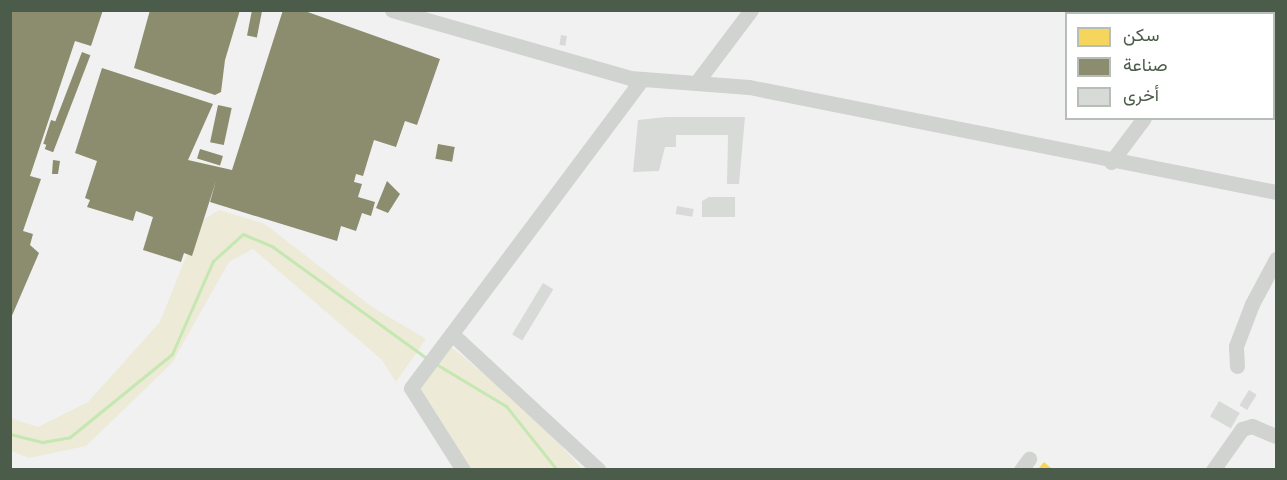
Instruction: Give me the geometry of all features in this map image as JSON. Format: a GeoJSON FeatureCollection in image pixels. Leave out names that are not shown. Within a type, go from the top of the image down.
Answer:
{"type":"FeatureCollection","features":[{"type":"Feature","properties":{"kind":"street"},"geometry":{"type":"LineString","coordinates":[[392,10],[642,79],[749,87],[1111,162],[1276,192]]}},
{"type":"Feature","properties":{"kind":"street"},"geometry":{"type":"LineString","coordinates":[[696,83],[751,10]]}},
{"type":"Feature","properties":{"kind":"street"},"geometry":{"type":"LineString","coordinates":[[463,470],[411,388],[435,350],[452,334],[642,79]]}},
{"type":"Feature","properties":{"kind":"street"},"geometry":{"type":"LineString","coordinates":[[1111,162],[1142,120]]}},
{"type":"Feature","properties":{"kind":"street"},"geometry":{"type":"LineString","coordinates":[[1237,366],[1236,346],[1251,304],[1276,260]]}},
{"type":"Feature","properties":{"kind":"street"},"geometry":{"type":"LineString","coordinates":[[452,334],[599,470]]}},
{"type":"Feature","properties":{"kind":"street"},"geometry":{"type":"LineString","coordinates":[[1213,470],[1242,429],[1252,426],[1276,436]]}},
{"type":"Feature","properties":{"kind":"shaded area"},"geometry":{"type":"Polygon","coordinates":[[[219,210],[265,224],[372,307],[426,339],[396,382],[382,360],[253,249],[229,262],[172,363],[86,446],[29,458],[11,451],[11,418],[38,427],[88,402],[160,322],[200,222],[219,210]]]}},
{"type":"Feature","properties":{"kind":"shaded area"},"geometry":{"type":"Polygon","coordinates":[[[449,345],[534,415],[582,469],[471,469],[420,390],[424,375],[449,345]]]}},
{"type":"Feature","properties":{"kind":"building: سكن"},"geometry":{"type":"Polygon","coordinates":[[[1044,462],[1051,468],[1037,470],[1044,462]]]}},
{"type":"Feature","properties":{"kind":"building: صناعة"},"geometry":{"type":"Polygon","coordinates":[[[10,10],[103,10],[91,46],[75,41],[30,176],[41,179],[23,231],[33,234],[30,245],[39,253],[11,318],[10,10]]]}},
{"type":"Feature","properties":{"kind":"building: صناعة"},"geometry":{"type":"Polygon","coordinates":[[[150,10],[240,10],[225,60],[221,92],[215,95],[134,68],[150,10]]]}},
{"type":"Feature","properties":{"kind":"building: صناعة"},"geometry":{"type":"Polygon","coordinates":[[[252,10],[262,12],[257,37],[247,36],[252,10]]]}},
{"type":"Feature","properties":{"kind":"building: صناعة"},"geometry":{"type":"Polygon","coordinates":[[[283,10],[302,10],[440,59],[417,125],[405,121],[396,147],[374,140],[363,176],[356,174],[354,182],[362,184],[358,197],[375,202],[371,216],[362,213],[356,231],[341,226],[337,241],[210,202],[216,181],[192,256],[184,253],[181,262],[143,250],[153,217],[136,211],[133,221],[87,207],[90,200],[85,198],[97,161],[75,153],[102,68],[213,104],[188,160],[232,170],[283,10]]]}},
{"type":"Feature","properties":{"kind":"building: صناعة"},"geometry":{"type":"Polygon","coordinates":[[[82,52],[90,55],[53,152],[45,149],[82,52]]]}},
{"type":"Feature","properties":{"kind":"building: صناعة"},"geometry":{"type":"Polygon","coordinates":[[[218,105],[232,108],[224,145],[210,142],[218,105]]]}},
{"type":"Feature","properties":{"kind":"building: صناعة"},"geometry":{"type":"Polygon","coordinates":[[[51,120],[57,122],[49,146],[43,144],[51,120]]]}},
{"type":"Feature","properties":{"kind":"building: صناعة"},"geometry":{"type":"Polygon","coordinates":[[[438,144],[455,147],[452,162],[435,159],[438,144]]]}},
{"type":"Feature","properties":{"kind":"building: صناعة"},"geometry":{"type":"Polygon","coordinates":[[[200,149],[223,156],[220,166],[197,159],[200,149]]]}},
{"type":"Feature","properties":{"kind":"building: صناعة"},"geometry":{"type":"Polygon","coordinates":[[[53,160],[60,161],[58,174],[52,174],[53,160]]]}},
{"type":"Feature","properties":{"kind":"building: صناعة"},"geometry":{"type":"Polygon","coordinates":[[[387,181],[400,194],[388,213],[376,208],[387,181]]]}},
{"type":"Feature","properties":{"kind":"building: أخرى"},"geometry":{"type":"Polygon","coordinates":[[[561,35],[567,36],[565,46],[559,45],[561,35]]]}},
{"type":"Feature","properties":{"kind":"building: أخرى"},"geometry":{"type":"Polygon","coordinates":[[[666,117],[745,117],[739,184],[727,184],[728,135],[676,135],[676,147],[665,147],[659,171],[633,172],[638,120],[666,117]]]}},
{"type":"Feature","properties":{"kind":"building: أخرى"},"geometry":{"type":"Polygon","coordinates":[[[709,197],[735,197],[735,217],[702,217],[702,201],[709,197]]]}},
{"type":"Feature","properties":{"kind":"building: أخرى"},"geometry":{"type":"Polygon","coordinates":[[[677,206],[694,209],[692,217],[676,214],[677,206]]]}},
{"type":"Feature","properties":{"kind":"building: أخرى"},"geometry":{"type":"Polygon","coordinates":[[[543,283],[553,289],[522,341],[512,334],[543,283]]]}},
{"type":"Feature","properties":{"kind":"building: أخرى"},"geometry":{"type":"Polygon","coordinates":[[[1249,390],[1257,395],[1247,410],[1239,405],[1249,390]]]}},
{"type":"Feature","properties":{"kind":"building: أخرى"},"geometry":{"type":"Polygon","coordinates":[[[1219,401],[1240,413],[1231,429],[1210,417],[1219,401]]]}},
{"type":"Feature","properties":{"kind":"waterway"},"geometry":{"type":"LineString","coordinates":[[10,434],[43,442],[70,437],[172,354],[213,261],[243,234],[273,247],[428,359]]}},
{"type":"Feature","properties":{"kind":"waterway"},"geometry":{"type":"LineString","coordinates":[[436,364],[506,406],[557,470]]}}]}
